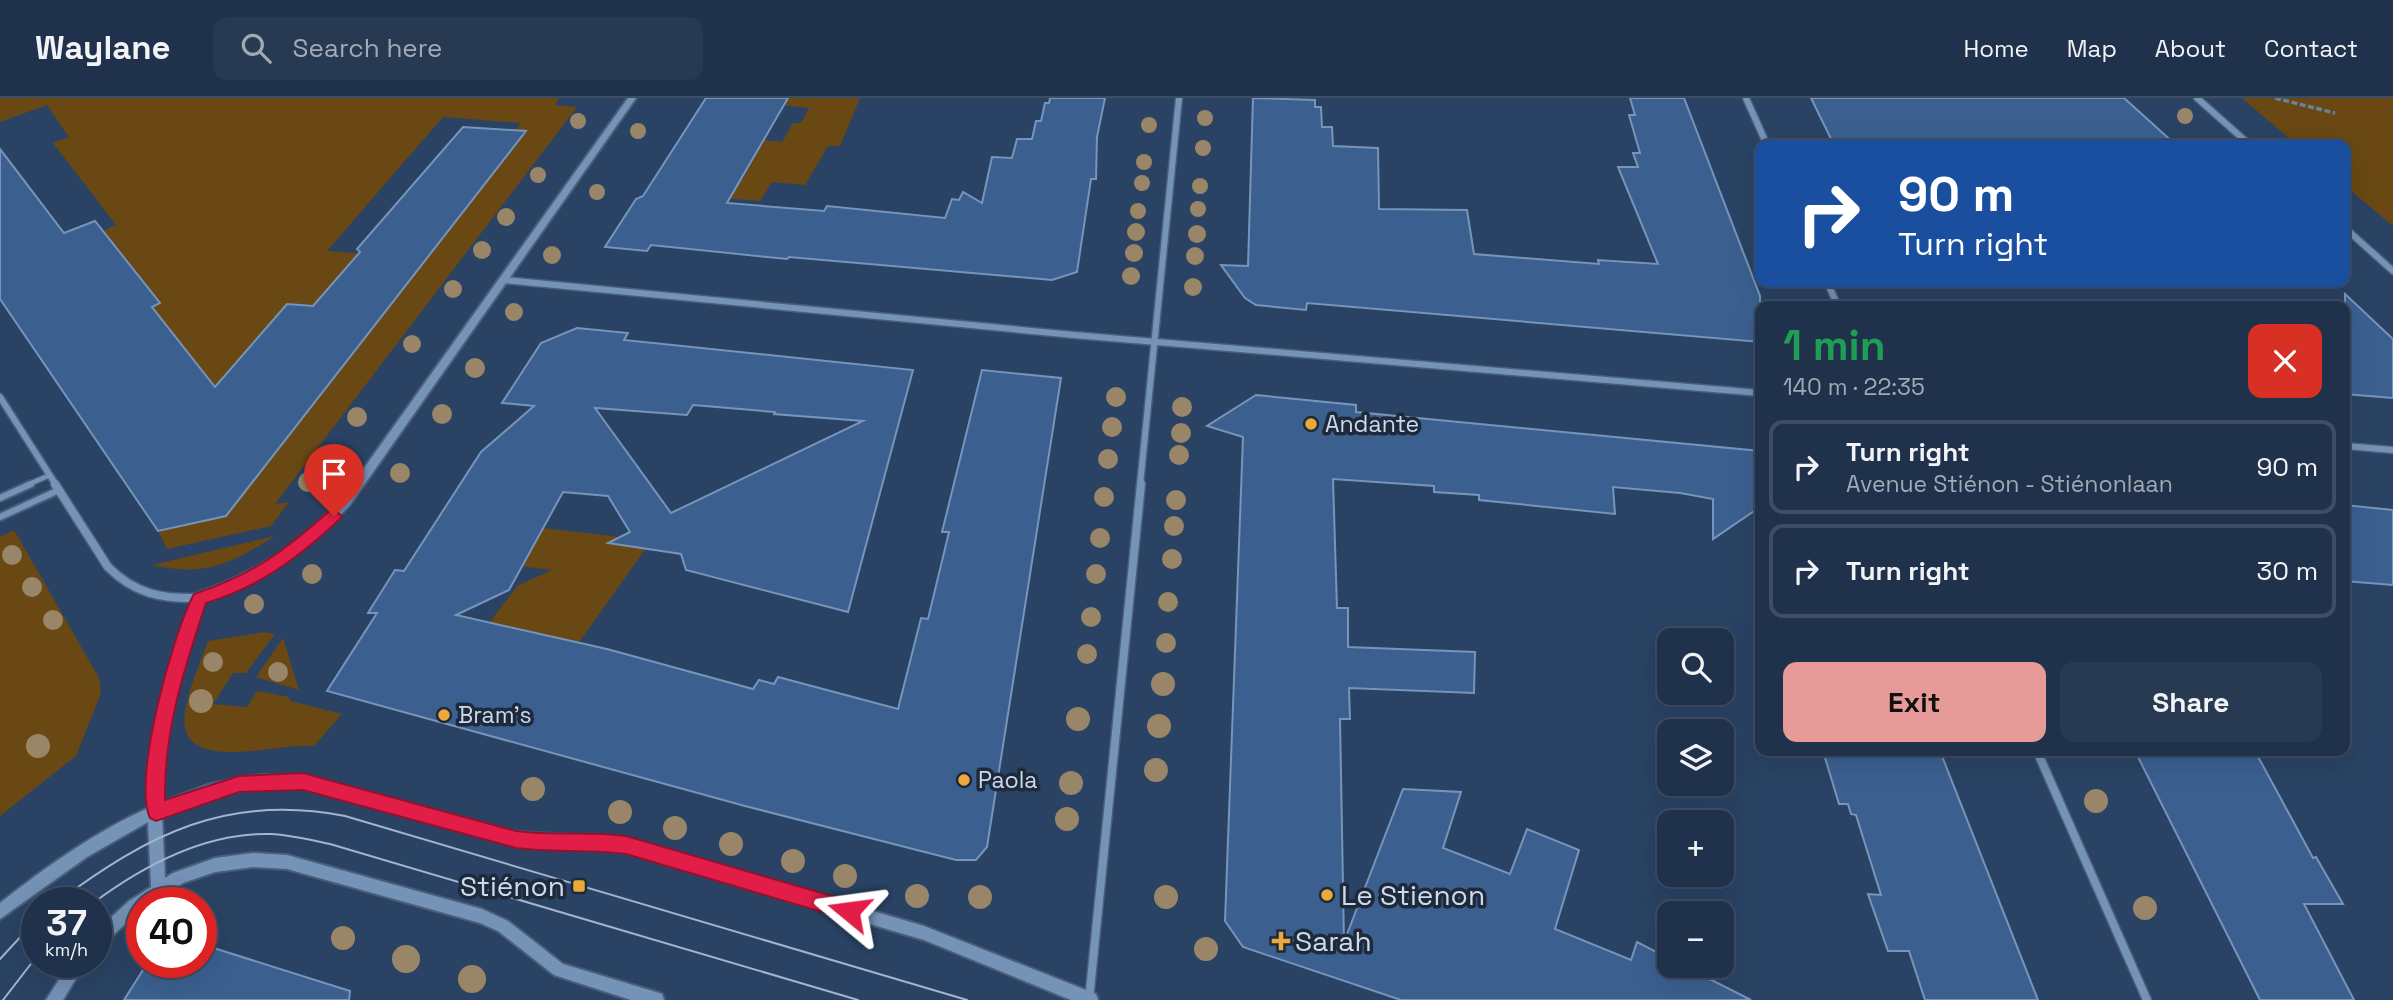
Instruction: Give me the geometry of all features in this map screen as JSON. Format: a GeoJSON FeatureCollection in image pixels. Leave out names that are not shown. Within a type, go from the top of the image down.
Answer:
{"type":"FeatureCollection","features":[{"type":"Feature","properties":{"kind":"street"},"geometry":{"type":"LineString","coordinates":[[0,397],[108,567],[121,581],[141,592],[167,600],[199,598],[228,590],[293,553],[321,529],[346,502],[632,98]]}},
{"type":"Feature","properties":{"kind":"street"},"geometry":{"type":"LineString","coordinates":[[0,912],[81,853],[120,829],[156,813],[203,794],[239,784],[303,782],[516,839],[542,843],[603,842],[626,845],[924,933],[1090,1000],[1179,98]]}},
{"type":"Feature","properties":{"kind":"street"},"geometry":{"type":"LineString","coordinates":[[1746,98],[1765,140]]}},
{"type":"Feature","properties":{"kind":"street"},"geometry":{"type":"LineString","coordinates":[[2197,98],[2244,140]]}},
{"type":"Feature","properties":{"kind":"street"},"geometry":{"type":"LineString","coordinates":[[2350,232],[2393,271]]}},
{"type":"Feature","properties":{"kind":"street"},"geometry":{"type":"LineString","coordinates":[[505,280],[1154,341],[1755,393]]}},
{"type":"Feature","properties":{"kind":"street"},"geometry":{"type":"LineString","coordinates":[[2350,446],[2393,450]]}},
{"type":"Feature","properties":{"kind":"street"},"geometry":{"type":"LineString","coordinates":[[158,887],[156,764],[160,729],[172,679],[199,598]]}},
{"type":"Feature","properties":{"kind":"street"},"geometry":{"type":"LineString","coordinates":[[2038,756],[2147,1000]]}},
{"type":"Feature","properties":{"kind":"street"},"geometry":{"type":"LineString","coordinates":[[160,887],[197,871],[234,861],[287,862],[482,916],[503,926],[559,970],[656,1000]]}},
{"type":"Feature","properties":{"kind":"street"},"geometry":{"type":"LineString","coordinates":[[112,926],[126,913]]}},
{"type":"Feature","properties":{"kind":"street"},"geometry":{"type":"LineString","coordinates":[[54,1000],[68,978]]}},
{"type":"Feature","properties":{"kind":"lane"},"geometry":{"type":"LineString","coordinates":[[0,498],[50,475]]}},
{"type":"Feature","properties":{"kind":"lane"},"geometry":{"type":"LineString","coordinates":[[0,517],[59,490]]}},
{"type":"Feature","properties":{"kind":"path"},"geometry":{"type":"LineString","coordinates":[[2275,98],[2335,113]]}},
{"type":"Feature","properties":{"kind":"shaded area"},"geometry":{"type":"Polygon","coordinates":[[[0,98],[559,98],[555,105],[577,107],[275,504],[289,502],[271,526],[167,549],[158,531],[226,516],[313,306],[287,305],[254,343],[219,406],[125,319],[159,304],[139,276],[106,290],[92,236],[116,225],[53,143],[69,137],[47,105],[0,122],[0,98]],[[443,117],[327,251],[420,258],[431,254],[525,132],[514,131],[521,123],[443,117]]]}},
{"type":"Feature","properties":{"kind":"shaded area"},"geometry":{"type":"Polygon","coordinates":[[[775,98],[860,98],[840,146],[828,146],[805,185],[772,182],[760,201],[696,196],[716,177],[743,179],[764,140],[782,142],[793,123],[801,123],[809,108],[771,104],[775,98]]]}},
{"type":"Feature","properties":{"kind":"shaded area"},"geometry":{"type":"Polygon","coordinates":[[[2242,98],[2393,98],[2393,226],[2350,190],[2350,140],[2291,140],[2242,98]]]}},
{"type":"Feature","properties":{"kind":"shaded area"},"geometry":{"type":"Polygon","coordinates":[[[671,513],[577,645],[489,623],[517,586],[552,570],[501,564],[535,527],[620,537],[671,513]]]}},
{"type":"Feature","properties":{"kind":"shaded area"},"geometry":{"type":"Polygon","coordinates":[[[14,530],[99,678],[101,693],[76,756],[0,816],[0,537],[14,530]]]}},
{"type":"Feature","properties":{"kind":"shaded area"},"geometry":{"type":"Polygon","coordinates":[[[275,536],[231,561],[217,565],[187,569],[152,565],[275,536]]]}},
{"type":"Feature","properties":{"kind":"shaded area"},"geometry":{"type":"Polygon","coordinates":[[[265,632],[275,634],[246,673],[233,673],[213,704],[247,707],[257,691],[289,697],[290,701],[342,714],[314,746],[232,752],[212,751],[196,745],[186,733],[185,713],[191,686],[208,641],[265,632]]]}},
{"type":"Feature","properties":{"kind":"shaded area"},"geometry":{"type":"Polygon","coordinates":[[[283,638],[299,690],[256,677],[283,638]]]}},
{"type":"Feature","properties":{"kind":"building"},"geometry":{"type":"Polygon","coordinates":[[[706,98],[788,98],[727,203],[824,211],[827,206],[945,218],[952,199],[959,200],[963,192],[982,203],[992,157],[1012,158],[1017,139],[1032,139],[1036,121],[1041,121],[1045,103],[1049,103],[1050,98],[1105,98],[1097,137],[1096,179],[1091,179],[1077,272],[1052,280],[789,257],[787,259],[651,245],[647,251],[605,247],[636,199],[643,196],[706,98]]]}},
{"type":"Feature","properties":{"kind":"building"},"geometry":{"type":"Polygon","coordinates":[[[1253,98],[1315,100],[1315,107],[1321,107],[1322,127],[1332,127],[1333,146],[1378,148],[1379,209],[1467,210],[1474,254],[1599,264],[1598,260],[1658,264],[1618,167],[1638,167],[1633,153],[1640,153],[1629,115],[1635,115],[1630,98],[1684,98],[1760,301],[1755,301],[1755,342],[1307,303],[1306,310],[1256,305],[1245,298],[1221,265],[1248,266],[1253,98]]]}},
{"type":"Feature","properties":{"kind":"building"},"geometry":{"type":"Polygon","coordinates":[[[1811,98],[2124,98],[2170,140],[1832,140],[1811,98]]]}},
{"type":"Feature","properties":{"kind":"building"},"geometry":{"type":"Polygon","coordinates":[[[463,127],[526,131],[226,516],[158,531],[0,299],[0,149],[64,233],[95,221],[160,303],[152,307],[215,387],[287,304],[313,306],[360,252],[357,249],[463,127]]]}},
{"type":"Feature","properties":{"kind":"building"},"geometry":{"type":"Polygon","coordinates":[[[2345,294],[2393,339],[2393,398],[2350,394],[2350,301],[2345,301],[2345,294]]]}},
{"type":"Feature","properties":{"kind":"building"},"geometry":{"type":"Polygon","coordinates":[[[577,328],[628,333],[624,340],[913,370],[848,612],[686,570],[681,554],[608,543],[630,532],[608,496],[563,492],[509,590],[456,615],[607,649],[753,689],[759,680],[774,684],[778,677],[898,709],[921,618],[928,619],[949,532],[942,532],[982,370],[1061,378],[987,847],[976,860],[956,860],[745,806],[327,691],[377,613],[368,613],[395,570],[404,571],[481,452],[534,406],[502,403],[541,343],[577,328]],[[693,405],[687,415],[595,408],[671,513],[863,421],[774,414],[775,412],[693,405]]]}},
{"type":"Feature","properties":{"kind":"building"},"geometry":{"type":"Polygon","coordinates":[[[1256,395],[1356,405],[1356,412],[1755,451],[1755,510],[1713,539],[1713,499],[1680,493],[1613,487],[1615,514],[1479,500],[1479,495],[1434,492],[1434,486],[1333,479],[1337,608],[1348,608],[1348,647],[1475,652],[1474,693],[1349,688],[1350,719],[1340,719],[1344,942],[1403,789],[1461,792],[1443,848],[1510,874],[1527,829],[1579,850],[1555,929],[1631,960],[1637,942],[1657,952],[1657,978],[1708,978],[1751,1000],[1401,1000],[1243,947],[1225,921],[1243,437],[1207,426],[1256,395]]]}},
{"type":"Feature","properties":{"kind":"building"},"geometry":{"type":"Polygon","coordinates":[[[2350,506],[2393,510],[2393,585],[2350,581],[2350,506]]]}},
{"type":"Feature","properties":{"kind":"building"},"geometry":{"type":"Polygon","coordinates":[[[1825,756],[1942,756],[2038,1000],[1925,1000],[1909,951],[1888,951],[1868,894],[1881,895],[1856,815],[1851,814],[1848,804],[1839,804],[1825,756]]]}},
{"type":"Feature","properties":{"kind":"building"},"geometry":{"type":"Polygon","coordinates":[[[2138,756],[2258,756],[2313,858],[2316,857],[2343,904],[2304,904],[2354,1000],[2260,1000],[2138,756]]]}},
{"type":"Feature","properties":{"kind":"building"},"geometry":{"type":"Polygon","coordinates":[[[217,949],[350,991],[349,1000],[124,1000],[138,978],[217,978],[217,949]]]}},
{"type":"Feature","properties":{"kind":"tram line"},"geometry":{"type":"LineString","coordinates":[[79,887],[124,857],[191,825],[226,815],[263,810],[303,810],[345,816],[967,1000]]}},
{"type":"Feature","properties":{"kind":"tram line"},"geometry":{"type":"LineString","coordinates":[[112,890],[155,864],[200,845],[247,835],[286,835],[330,844],[858,1000]]}},
{"type":"Feature","properties":{"kind":"tram line"},"geometry":{"type":"LineString","coordinates":[[0,959],[21,936]]}},
{"type":"Feature","properties":{"kind":"tram line"},"geometry":{"type":"LineString","coordinates":[[3,1000],[21,977]]}},
{"type":"Feature","properties":{"kind":"place","name":"Andante"},"geometry":{"type":"Point","coordinates":[1311,424]}},
{"type":"Feature","properties":{"kind":"place","name":"Bram's"},"geometry":{"type":"Point","coordinates":[444,715]}},
{"type":"Feature","properties":{"kind":"place","name":"Paola"},"geometry":{"type":"Point","coordinates":[964,780]}},
{"type":"Feature","properties":{"kind":"place","name":"Stiénon"},"geometry":{"type":"Point","coordinates":[579,886]}},
{"type":"Feature","properties":{"kind":"place","name":"Le Stienon"},"geometry":{"type":"Point","coordinates":[1327,895]}},
{"type":"Feature","properties":{"kind":"place","name":"Sarah"},"geometry":{"type":"Point","coordinates":[1281,941]}},
{"type":"Feature","properties":{"kind":"route"},"geometry":{"type":"LineString","coordinates":[[334,516],[293,553],[260,574],[228,590],[199,598],[172,679],[160,729],[156,813],[203,794],[239,784],[303,782],[516,839],[542,843],[603,842],[626,845],[849,911]]}}]}
